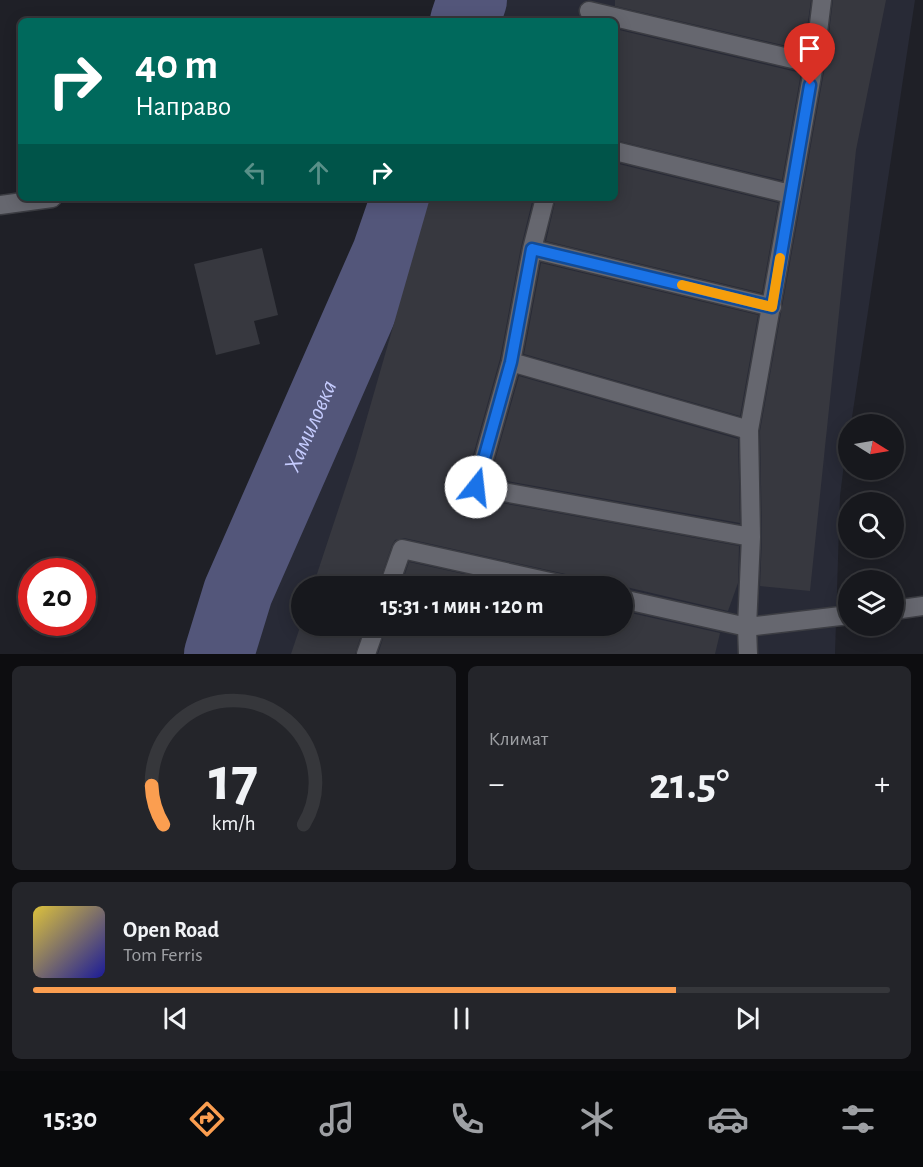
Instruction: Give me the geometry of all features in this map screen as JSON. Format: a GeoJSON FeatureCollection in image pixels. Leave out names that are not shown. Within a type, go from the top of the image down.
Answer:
{"type":"FeatureCollection","features":[{"type":"Feature","properties":{"kind":"lane"},"geometry":{"type":"LineString","coordinates":[[748,654],[751,537],[749,430],[814,63],[822,0]]}},
{"type":"Feature","properties":{"kind":"lane"},"geometry":{"type":"LineString","coordinates":[[589,11],[814,63]]}},
{"type":"Feature","properties":{"kind":"lane"},"geometry":{"type":"LineString","coordinates":[[618,152],[790,194]]}},
{"type":"Feature","properties":{"kind":"lane"},"geometry":{"type":"LineString","coordinates":[[0,205],[30,201]]}},
{"type":"Feature","properties":{"kind":"lane"},"geometry":{"type":"LineString","coordinates":[[544,201],[532,249],[511,362],[476,487],[751,537]]}},
{"type":"Feature","properties":{"kind":"lane"},"geometry":{"type":"LineString","coordinates":[[532,249],[772,307]]}},
{"type":"Feature","properties":{"kind":"lane"},"geometry":{"type":"LineString","coordinates":[[511,362],[749,430]]}},
{"type":"Feature","properties":{"kind":"lane"},"geometry":{"type":"LineString","coordinates":[[393,576],[402,549],[523,576]]}},
{"type":"Feature","properties":{"kind":"lane"},"geometry":{"type":"LineString","coordinates":[[633,601],[747,627],[838,616]]}},
{"type":"Feature","properties":{"kind":"lane"},"geometry":{"type":"LineString","coordinates":[[904,608],[923,606]]}},
{"type":"Feature","properties":{"kind":"lane"},"geometry":{"type":"LineString","coordinates":[[366,654],[372,636]]}},
{"type":"Feature","properties":{"kind":"shaded area"},"geometry":{"type":"Polygon","coordinates":[[[475,0],[915,0],[853,414],[838,414],[838,480],[842,480],[840,492],[838,492],[835,654],[255,654],[309,476],[356,374],[411,201],[618,201],[618,18],[469,18],[475,0]]]}},
{"type":"Feature","properties":{"kind":"building"},"geometry":{"type":"Polygon","coordinates":[[[615,0],[811,0],[804,50],[615,6],[615,0]]]}},
{"type":"Feature","properties":{"kind":"building"},"geometry":{"type":"Polygon","coordinates":[[[833,0],[886,0],[856,150],[810,591],[760,586],[762,537],[760,431],[825,66],[833,0]]]}},
{"type":"Feature","properties":{"kind":"building"},"geometry":{"type":"Polygon","coordinates":[[[618,30],[801,73],[782,180],[618,141],[618,30]]]}},
{"type":"Feature","properties":{"kind":"building"},"geometry":{"type":"Polygon","coordinates":[[[618,164],[778,203],[762,293],[546,241],[555,201],[618,201],[618,164]]]}},
{"type":"Feature","properties":{"kind":"building"},"geometry":{"type":"Polygon","coordinates":[[[429,201],[532,201],[521,247],[500,359],[465,484],[468,495],[474,498],[739,546],[738,583],[728,611],[633,589],[633,576],[572,576],[404,538],[395,540],[392,545],[381,576],[316,576],[355,459],[429,201]]]}},
{"type":"Feature","properties":{"kind":"building"},"geometry":{"type":"Polygon","coordinates":[[[262,248],[278,315],[254,321],[260,344],[216,355],[194,264],[262,248]]]}},
{"type":"Feature","properties":{"kind":"building"},"geometry":{"type":"Polygon","coordinates":[[[541,263],[758,315],[740,416],[524,354],[541,263]]]}},
{"type":"Feature","properties":{"kind":"building"},"geometry":{"type":"Polygon","coordinates":[[[519,376],[738,439],[740,523],[490,478],[519,376]]]}},
{"type":"Feature","properties":{"kind":"building"},"geometry":{"type":"Polygon","coordinates":[[[409,562],[473,576],[404,576],[409,562]]]}},
{"type":"Feature","properties":{"kind":"building"},"geometry":{"type":"Polygon","coordinates":[[[633,613],[720,633],[715,654],[378,654],[384,636],[633,636],[633,613]]]}},
{"type":"Feature","properties":{"kind":"building"},"geometry":{"type":"Polygon","coordinates":[[[297,636],[361,636],[355,654],[291,654],[297,636]]]}},
{"type":"Feature","properties":{"kind":"waterway","name":"Хамиловка"},"geometry":{"type":"LineString","coordinates":[[466,18],[472,0]]}},
{"type":"Feature","properties":{"kind":"waterway","name":"Хамиловка"},"geometry":{"type":"LineString","coordinates":[[219,654],[238,592],[387,253],[405,201]]}},
{"type":"Feature","properties":{"kind":"slow traffic"},"geometry":{"type":"LineString","coordinates":[[682,285],[772,307],[780,258]]}},
{"type":"Feature","properties":{"kind":"route"},"geometry":{"type":"LineString","coordinates":[[476,487],[511,362],[532,249],[772,307],[810,85]]}}]}
